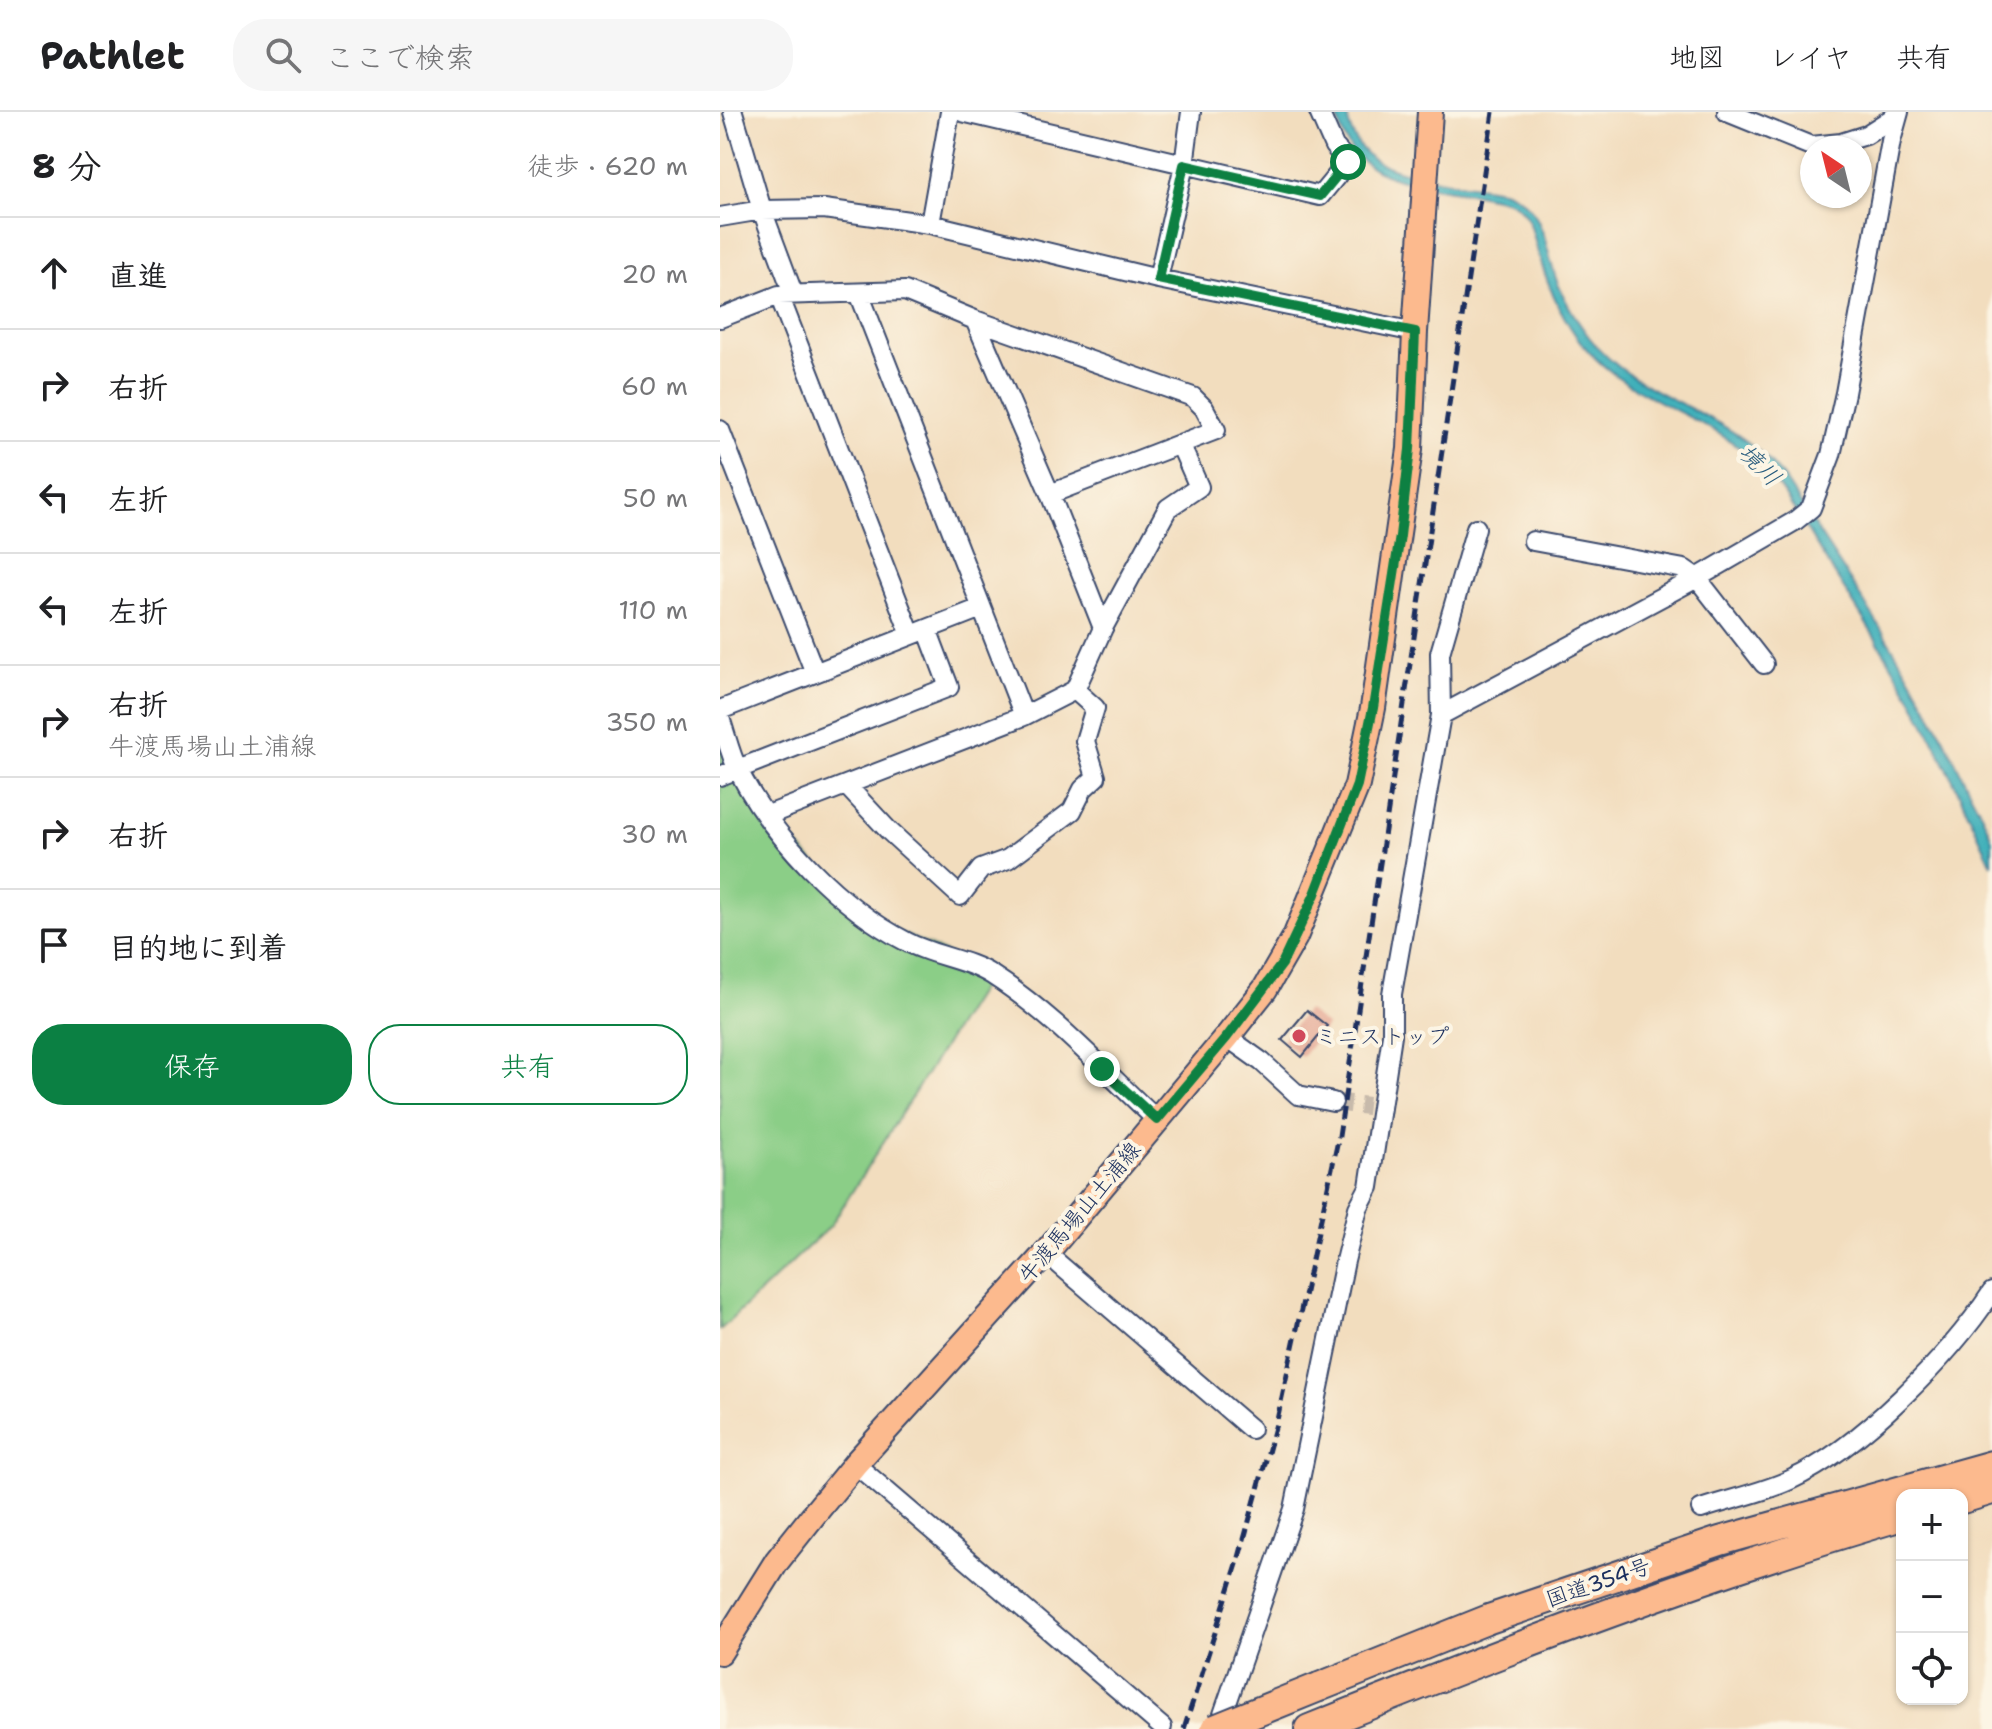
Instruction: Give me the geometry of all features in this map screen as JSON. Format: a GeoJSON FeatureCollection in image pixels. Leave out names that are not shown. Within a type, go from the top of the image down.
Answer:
{"type":"FeatureCollection","features":[{"type":"Feature","properties":{"kind":"highway","name":"国道354号"},"geometry":{"type":"LineString","coordinates":[[1216,1729],[1489,1619],[1720,1541],[1992,1465]]}},
{"type":"Feature","properties":{"kind":"highway"},"geometry":{"type":"LineString","coordinates":[[1968,1497],[1992,1490]]}},
{"type":"Feature","properties":{"kind":"highway","name":"国道354号"},"geometry":{"type":"LineString","coordinates":[[1309,1729],[1605,1613],[1896,1518]]}},
{"type":"Feature","properties":{"kind":"main road","name":"牛渡馬場山土浦線"},"geometry":{"type":"LineString","coordinates":[[720,1652],[777,1561],[855,1464],[1046,1253],[1227,1037],[1282,964],[1315,894],[1357,785],[1373,708],[1400,536],[1410,449],[1430,112]]}},
{"type":"Feature","properties":{"kind":"street"},"geometry":{"type":"LineString","coordinates":[[720,776],[949,687],[919,632],[786,294],[733,112]]}},
{"type":"Feature","properties":{"kind":"street"},"geometry":{"type":"LineString","coordinates":[[930,224],[950,112]]}},
{"type":"Feature","properties":{"kind":"street"},"geometry":{"type":"LineString","coordinates":[[962,112],[1320,196],[1348,162],[1334,146],[1319,112]]}},
{"type":"Feature","properties":{"kind":"street"},"geometry":{"type":"LineString","coordinates":[[1158,279],[1184,165],[1191,112]]}},
{"type":"Feature","properties":{"kind":"street"},"geometry":{"type":"LineString","coordinates":[[1727,112],[1811,146],[1841,143],[1866,135],[1898,113]]}},
{"type":"Feature","properties":{"kind":"street"},"geometry":{"type":"LineString","coordinates":[[1441,715],[1697,578],[1795,521],[1811,508],[1831,455],[1842,409],[1898,113]]}},
{"type":"Feature","properties":{"kind":"street"},"geometry":{"type":"LineString","coordinates":[[720,217],[762,210],[824,209],[930,224],[1158,279],[1415,332]]}},
{"type":"Feature","properties":{"kind":"street"},"geometry":{"type":"LineString","coordinates":[[720,318],[786,294],[905,291],[975,320],[1193,397],[1204,408],[1216,430],[1050,494]]}},
{"type":"Feature","properties":{"kind":"street"},"geometry":{"type":"LineString","coordinates":[[859,293],[1024,716]]}},
{"type":"Feature","properties":{"kind":"street"},"geometry":{"type":"LineString","coordinates":[[975,320],[1050,494],[1103,628]]}},
{"type":"Feature","properties":{"kind":"street"},"geometry":{"type":"LineString","coordinates":[[720,430],[815,673]]}},
{"type":"Feature","properties":{"kind":"street"},"geometry":{"type":"LineString","coordinates":[[768,815],[1024,716],[1075,690],[1103,628],[1168,508],[1199,487],[1180,444]]}},
{"type":"Feature","properties":{"kind":"street"},"geometry":{"type":"LineString","coordinates":[[1216,1729],[1294,1509],[1345,1261],[1358,1208],[1369,1187],[1375,1106],[1392,1035],[1392,994],[1441,715],[1440,653],[1476,528]]}},
{"type":"Feature","properties":{"kind":"street"},"geometry":{"type":"LineString","coordinates":[[1533,541],[1684,569],[1697,578],[1764,664]]}},
{"type":"Feature","properties":{"kind":"street"},"geometry":{"type":"LineString","coordinates":[[720,710],[981,608]]}},
{"type":"Feature","properties":{"kind":"street"},"geometry":{"type":"LineString","coordinates":[[847,786],[889,831],[960,896],[981,869],[1008,859],[1072,811],[1083,789],[1096,777],[1085,741],[1095,708],[1075,690]]}},
{"type":"Feature","properties":{"kind":"street"},"geometry":{"type":"LineString","coordinates":[[720,718],[738,769],[803,863],[870,919],[908,943],[990,973],[1042,1014],[1157,1120]]}},
{"type":"Feature","properties":{"kind":"street"},"geometry":{"type":"LineString","coordinates":[[1227,1037],[1262,1062],[1298,1095],[1333,1102]]}},
{"type":"Feature","properties":{"kind":"street"},"geometry":{"type":"LineString","coordinates":[[1046,1253],[1251,1429]]}},
{"type":"Feature","properties":{"kind":"street"},"geometry":{"type":"LineString","coordinates":[[1701,1509],[1789,1481],[1832,1458],[1939,1360],[1992,1292]]}},
{"type":"Feature","properties":{"kind":"street"},"geometry":{"type":"LineString","coordinates":[[855,1464],[1162,1727]]}},
{"type":"Feature","properties":{"kind":"green space"},"geometry":{"type":"Polygon","coordinates":[[[720,718],[768,815],[870,919],[990,973],[831,1225],[720,1330],[720,718]]]}},
{"type":"Feature","properties":{"kind":"water","name":"境川"},"geometry":{"type":"Polygon","coordinates":[[[1337,112],[1347,112],[1351,130],[1364,152],[1380,163],[1413,174],[1503,190],[1518,197],[1542,229],[1558,284],[1568,305],[1589,337],[1607,357],[1650,387],[1743,439],[1780,473],[1860,595],[1935,721],[1988,827],[1992,841],[1992,865],[1906,688],[1795,511],[1768,474],[1738,446],[1623,380],[1583,345],[1556,301],[1530,225],[1516,206],[1497,198],[1413,183],[1371,167],[1355,154],[1343,136],[1337,112]]]}},
{"type":"Feature","properties":{"kind":"building"},"geometry":{"type":"Polygon","coordinates":[[[1307,1010],[1327,1026],[1302,1057],[1282,1040],[1307,1010]]]}},
{"type":"Feature","properties":{"kind":"tunnel"},"geometry":{"type":"LineString","coordinates":[[1333,1102],[1368,1106]]}},
{"type":"Feature","properties":{"kind":"railway"},"geometry":{"type":"LineString","coordinates":[[1184,1729],[1238,1561],[1277,1420],[1339,1136],[1493,112]]}},
{"type":"Feature","properties":{"kind":"place","name":"ミニストップ"},"geometry":{"type":"Point","coordinates":[1299,1036]}},
{"type":"Feature","properties":{"kind":"route"},"geometry":{"type":"LineString","coordinates":[[1102,1069],[1157,1120],[1227,1037],[1282,964],[1315,894],[1357,785],[1373,708],[1400,536],[1410,449],[1415,332],[1158,279],[1184,165],[1320,196],[1348,162]]}}]}
